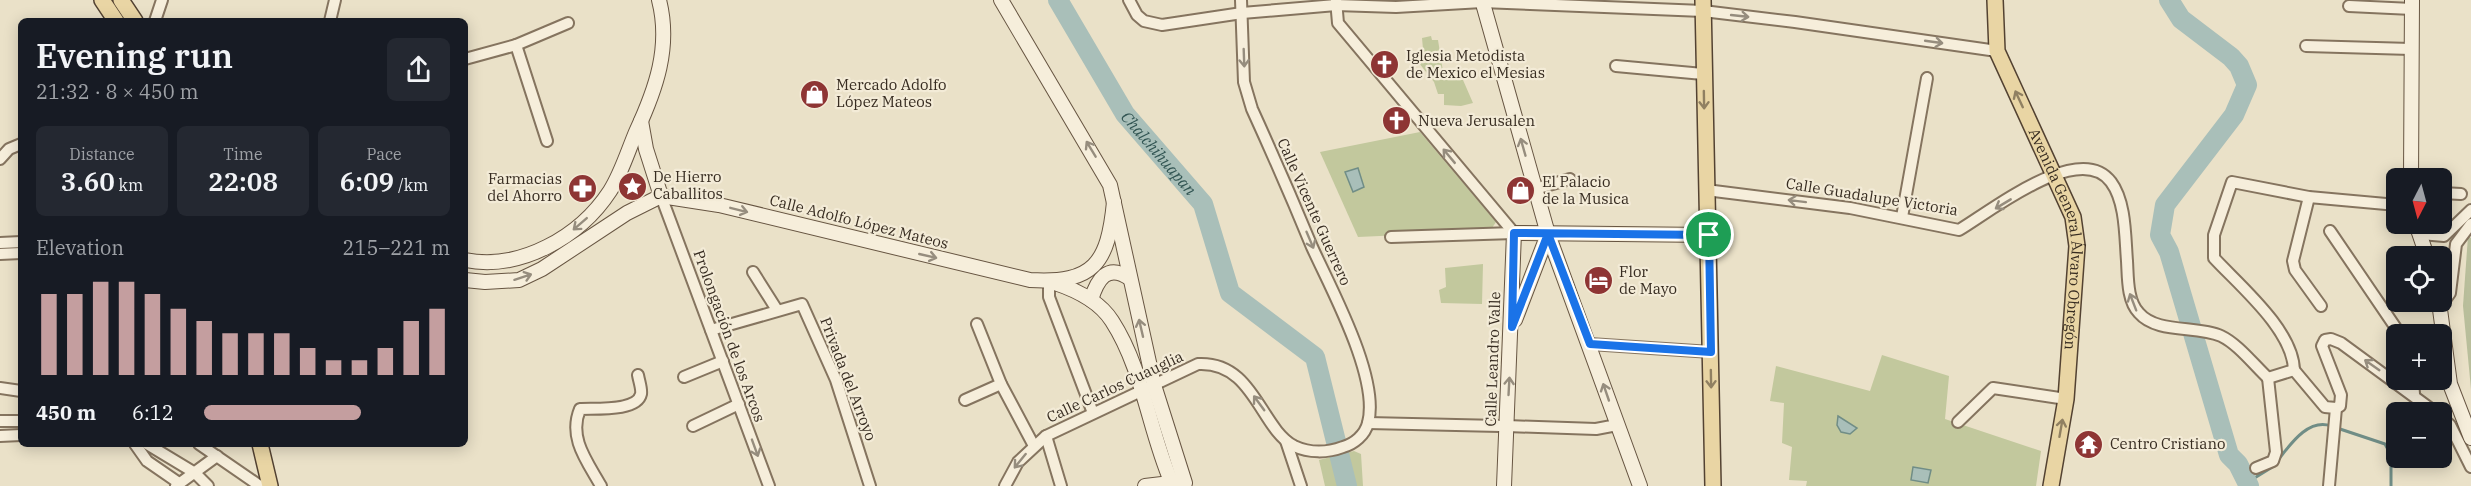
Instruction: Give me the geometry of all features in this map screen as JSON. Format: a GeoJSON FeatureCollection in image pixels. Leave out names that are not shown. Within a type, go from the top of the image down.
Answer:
{"type":"FeatureCollection","features":[{"type":"Feature","properties":{"kind":"main road"},"geometry":{"type":"LineString","coordinates":[[102,0],[114,18]]}},
{"type":"Feature","properties":{"kind":"main road"},"geometry":{"type":"LineString","coordinates":[[122,0],[133,18]]}},
{"type":"Feature","properties":{"kind":"main road","name":"Avenida General Álvaro Obregón"},"geometry":{"type":"LineString","coordinates":[[1995,0],[1997,51],[2073,217],[2077,246],[2066,399],[2051,486]]}},
{"type":"Feature","properties":{"kind":"main road"},"geometry":{"type":"LineString","coordinates":[[1703,6],[1713,486]]}},
{"type":"Feature","properties":{"kind":"main road"},"geometry":{"type":"LineString","coordinates":[[261,447],[270,486]]}},
{"type":"Feature","properties":{"kind":"street"},"geometry":{"type":"LineString","coordinates":[[156,18],[162,0]]}},
{"type":"Feature","properties":{"kind":"street"},"geometry":{"type":"LineString","coordinates":[[331,18],[335,0]]}},
{"type":"Feature","properties":{"kind":"street"},"geometry":{"type":"LineString","coordinates":[[468,261],[485,264],[515,260],[564,237],[584,221],[610,191],[658,77],[664,49],[663,17],[659,0]]}},
{"type":"Feature","properties":{"kind":"street"},"geometry":{"type":"LineString","coordinates":[[1001,0],[1104,170],[1114,202],[1148,387],[1180,484],[1145,486]]}},
{"type":"Feature","properties":{"kind":"street"},"geometry":{"type":"LineString","coordinates":[[1129,0],[1137,15],[1152,24],[1336,2],[1396,7],[1482,1],[1703,6],[1795,22],[1997,51]]}},
{"type":"Feature","properties":{"kind":"street","name":"Calle Vicente Guerrero"},"geometry":{"type":"LineString","coordinates":[[1240,0],[1244,82],[1252,109],[1350,329],[1367,386],[1366,428]]}},
{"type":"Feature","properties":{"kind":"street"},"geometry":{"type":"LineString","coordinates":[[1482,1],[1548,234],[1640,486]]}},
{"type":"Feature","properties":{"kind":"street"},"geometry":{"type":"LineString","coordinates":[[1336,2],[1338,23],[1514,233]]}},
{"type":"Feature","properties":{"kind":"street"},"geometry":{"type":"LineString","coordinates":[[2349,6],[2412,4],[2410,168]]}},
{"type":"Feature","properties":{"kind":"street"},"geometry":{"type":"LineString","coordinates":[[468,58],[516,45],[568,23]]}},
{"type":"Feature","properties":{"kind":"street"},"geometry":{"type":"LineString","coordinates":[[516,45],[547,141]]}},
{"type":"Feature","properties":{"kind":"street"},"geometry":{"type":"LineString","coordinates":[[2306,46],[2411,49]]}},
{"type":"Feature","properties":{"kind":"street"},"geometry":{"type":"LineString","coordinates":[[1616,66],[1703,74]]}},
{"type":"Feature","properties":{"kind":"street"},"geometry":{"type":"LineString","coordinates":[[1902,217],[1927,78]]}},
{"type":"Feature","properties":{"kind":"street"},"geometry":{"type":"LineString","coordinates":[[468,280],[519,280],[542,270],[627,213],[661,196],[646,149],[641,122]]}},
{"type":"Feature","properties":{"kind":"street"},"geometry":{"type":"LineString","coordinates":[[0,159],[9,149],[18,145]]}},
{"type":"Feature","properties":{"kind":"street","name":"Calle Guadalupe Victoria"},"geometry":{"type":"LineString","coordinates":[[1706,190],[1902,217],[1959,230],[2053,174],[2079,167],[2090,168],[2104,174],[2112,183],[2120,204],[2130,295],[2137,312],[2147,321],[2223,337],[2268,378]]}},
{"type":"Feature","properties":{"kind":"street"},"geometry":{"type":"LineString","coordinates":[[1535,189],[1570,179]]}},
{"type":"Feature","properties":{"kind":"street"},"geometry":{"type":"LineString","coordinates":[[2336,408],[2325,407],[2294,370],[2294,356],[2284,338],[2266,314],[2214,258],[2214,235],[2232,182],[2309,197],[2386,204]]}},
{"type":"Feature","properties":{"kind":"street"},"geometry":{"type":"LineString","coordinates":[[2452,194],[2461,194]]}},
{"type":"Feature","properties":{"kind":"street","name":"Calle Adolfo López Mateos"},"geometry":{"type":"LineString","coordinates":[[661,196],[719,205],[1030,280],[1049,281],[1070,280],[1093,266],[1109,242],[1114,202]]}},
{"type":"Feature","properties":{"kind":"street","name":"Prolongación de los Arcos"},"geometry":{"type":"LineString","coordinates":[[661,196],[769,486]]}},
{"type":"Feature","properties":{"kind":"street"},"geometry":{"type":"LineString","coordinates":[[2309,197],[2294,261],[2295,270],[2321,306]]}},
{"type":"Feature","properties":{"kind":"street"},"geometry":{"type":"LineString","coordinates":[[2452,228],[2471,210]]}},
{"type":"Feature","properties":{"kind":"street"},"geometry":{"type":"LineString","coordinates":[[2452,277],[2456,244],[2471,224]]}},
{"type":"Feature","properties":{"kind":"street"},"geometry":{"type":"LineString","coordinates":[[2330,231],[2393,324]]}},
{"type":"Feature","properties":{"kind":"street"},"geometry":{"type":"LineString","coordinates":[[1391,237],[1514,233],[1709,235]]}},
{"type":"Feature","properties":{"kind":"street","name":"Calle Leandro Valle"},"geometry":{"type":"LineString","coordinates":[[1504,486],[1503,426],[1512,327],[1514,233]]}},
{"type":"Feature","properties":{"kind":"street"},"geometry":{"type":"LineString","coordinates":[[1512,327],[1548,234]]}},
{"type":"Feature","properties":{"kind":"street"},"geometry":{"type":"LineString","coordinates":[[0,243],[18,242]]}},
{"type":"Feature","properties":{"kind":"street"},"geometry":{"type":"LineString","coordinates":[[0,254],[18,253]]}},
{"type":"Feature","properties":{"kind":"street"},"geometry":{"type":"LineString","coordinates":[[1091,300],[1097,280],[1104,273],[1113,271],[1129,278]]}},
{"type":"Feature","properties":{"kind":"street"},"geometry":{"type":"LineString","coordinates":[[753,272],[777,310]]}},
{"type":"Feature","properties":{"kind":"street"},"geometry":{"type":"LineString","coordinates":[[1049,281],[1049,297],[1093,412]]}},
{"type":"Feature","properties":{"kind":"street","name":"Calle Adolfo López Mateos"},"geometry":{"type":"LineString","coordinates":[[1049,281],[1072,289],[1091,300],[1112,320],[1148,387]]}},
{"type":"Feature","properties":{"kind":"street","name":"Privada del Arroyo"},"geometry":{"type":"LineString","coordinates":[[711,330],[802,304],[836,380],[870,486]]}},
{"type":"Feature","properties":{"kind":"street"},"geometry":{"type":"LineString","coordinates":[[2440,312],[2450,384],[2471,438]]}},
{"type":"Feature","properties":{"kind":"street"},"geometry":{"type":"LineString","coordinates":[[977,324],[1001,384],[1034,446]]}},
{"type":"Feature","properties":{"kind":"street"},"geometry":{"type":"LineString","coordinates":[[2329,486],[2336,408],[2342,402],[2322,346],[2325,340],[2331,339],[2341,343],[2423,402]]}},
{"type":"Feature","properties":{"kind":"street"},"geometry":{"type":"LineString","coordinates":[[1590,344],[1711,352]]}},
{"type":"Feature","properties":{"kind":"street"},"geometry":{"type":"LineString","coordinates":[[684,377],[723,361]]}},
{"type":"Feature","properties":{"kind":"street","name":"Calle Carlos Cuauglia"},"geometry":{"type":"LineString","coordinates":[[1005,486],[1018,462],[1046,436],[1198,364],[1209,364],[1222,369],[1244,384],[1286,441],[1297,447],[1318,452],[1347,446],[1366,428]]}},
{"type":"Feature","properties":{"kind":"street"},"geometry":{"type":"LineString","coordinates":[[2256,468],[2273,461],[2276,452],[2268,378],[2294,370]]}},
{"type":"Feature","properties":{"kind":"street"},"geometry":{"type":"LineString","coordinates":[[601,486],[577,442],[574,422],[580,409],[627,407],[636,403],[641,394],[638,375]]}},
{"type":"Feature","properties":{"kind":"street"},"geometry":{"type":"LineString","coordinates":[[965,400],[1001,384]]}},
{"type":"Feature","properties":{"kind":"street"},"geometry":{"type":"LineString","coordinates":[[0,388],[18,391]]}},
{"type":"Feature","properties":{"kind":"street"},"geometry":{"type":"LineString","coordinates":[[1958,422],[1993,388],[2066,399]]}},
{"type":"Feature","properties":{"kind":"street"},"geometry":{"type":"LineString","coordinates":[[2414,390],[2414,394]]}},
{"type":"Feature","properties":{"kind":"street"},"geometry":{"type":"LineString","coordinates":[[693,426],[739,404]]}},
{"type":"Feature","properties":{"kind":"street"},"geometry":{"type":"LineString","coordinates":[[0,421],[18,422]]}},
{"type":"Feature","properties":{"kind":"street"},"geometry":{"type":"LineString","coordinates":[[1366,428],[1503,426],[1596,429],[1617,425]]}},
{"type":"Feature","properties":{"kind":"street"},"geometry":{"type":"LineString","coordinates":[[2452,429],[2471,467]]}},
{"type":"Feature","properties":{"kind":"street"},"geometry":{"type":"LineString","coordinates":[[0,436],[18,435]]}},
{"type":"Feature","properties":{"kind":"street"},"geometry":{"type":"LineString","coordinates":[[1046,436],[1061,486]]}},
{"type":"Feature","properties":{"kind":"street"},"geometry":{"type":"LineString","coordinates":[[1286,441],[1301,486]]}},
{"type":"Feature","properties":{"kind":"street"},"geometry":{"type":"LineString","coordinates":[[137,447],[147,461],[178,485],[217,456]]}},
{"type":"Feature","properties":{"kind":"street"},"geometry":{"type":"LineString","coordinates":[[152,447],[195,473],[208,486]]}},
{"type":"Feature","properties":{"kind":"street"},"geometry":{"type":"LineString","coordinates":[[204,447],[260,486]]}},
{"type":"Feature","properties":{"kind":"green space"},"geometry":{"type":"Polygon","coordinates":[[[1431,36],[1432,40],[1438,40],[1444,78],[1463,80],[1473,103],[1461,106],[1444,105],[1444,94],[1438,94],[1434,82],[1419,63],[1424,60],[1422,38],[1431,36]]]}},
{"type":"Feature","properties":{"kind":"green space"},"geometry":{"type":"Polygon","coordinates":[[[1420,132],[1496,222],[1490,231],[1358,237],[1320,152],[1420,132]]]}},
{"type":"Feature","properties":{"kind":"green space"},"geometry":{"type":"Polygon","coordinates":[[[2468,236],[2471,238],[2471,389],[2463,306],[2468,236]]]}},
{"type":"Feature","properties":{"kind":"green space"},"geometry":{"type":"Polygon","coordinates":[[[1483,264],[1482,304],[1441,303],[1439,290],[1446,287],[1445,268],[1483,264]]]}},
{"type":"Feature","properties":{"kind":"green space"},"geometry":{"type":"Polygon","coordinates":[[[1882,355],[1949,376],[1945,419],[2041,451],[2036,486],[1806,486],[1807,481],[1789,480],[1792,447],[1782,443],[1784,403],[1770,401],[1776,366],[1870,391],[1882,355]]]}},
{"type":"Feature","properties":{"kind":"green space"},"geometry":{"type":"Polygon","coordinates":[[[1354,451],[1361,454],[1363,486],[1325,486],[1319,460],[1354,451]]]}},
{"type":"Feature","properties":{"kind":"water"},"geometry":{"type":"Polygon","coordinates":[[[1358,168],[1364,187],[1353,192],[1345,172],[1358,168]]]}},
{"type":"Feature","properties":{"kind":"water"},"geometry":{"type":"Polygon","coordinates":[[[1838,416],[1857,428],[1850,434],[1841,432],[1837,425],[1838,416]]]}},
{"type":"Feature","properties":{"kind":"water"},"geometry":{"type":"Polygon","coordinates":[[[1913,467],[1931,470],[1928,483],[1911,480],[1913,467]]]}},
{"type":"Feature","properties":{"kind":"waterway","name":"Chalchihuapan"},"geometry":{"type":"LineString","coordinates":[[1058,0],[1125,114],[1203,204],[1230,293],[1315,357],[1347,486]]}},
{"type":"Feature","properties":{"kind":"waterway"},"geometry":{"type":"LineString","coordinates":[[2169,0],[2181,19],[2231,57],[2239,66],[2247,85],[2234,115],[2165,205],[2160,235],[2169,252],[2229,455],[2238,464],[2249,486]]}},
{"type":"Feature","properties":{"kind":"waterway"},"geometry":{"type":"LineString","coordinates":[[2278,460],[2307,429],[2315,426],[2331,426]]}},
{"type":"Feature","properties":{"kind":"waterway"},"geometry":{"type":"LineString","coordinates":[[2337,428],[2385,444],[2391,455],[2391,486]]}},
{"type":"Feature","properties":{"kind":"waterway"},"geometry":{"type":"LineString","coordinates":[[2248,482],[2274,466]]}},
{"type":"Feature","properties":{"kind":"place","name":"Iglesia Metodista de Mexico el Mesias"},"geometry":{"type":"Point","coordinates":[1385,65]}},
{"type":"Feature","properties":{"kind":"place","name":"Mercado Adolfo López Mateos"},"geometry":{"type":"Point","coordinates":[815,94]}},
{"type":"Feature","properties":{"kind":"place","name":"Nueva Jerusalen"},"geometry":{"type":"Point","coordinates":[1397,121]}},
{"type":"Feature","properties":{"kind":"place","name":"De Hierro Caballitos"},"geometry":{"type":"Point","coordinates":[632,186]}},
{"type":"Feature","properties":{"kind":"place","name":"Farmacias del Ahorro"},"geometry":{"type":"Point","coordinates":[583,188]}},
{"type":"Feature","properties":{"kind":"place","name":"El Palacio de la Musica"},"geometry":{"type":"Point","coordinates":[1521,191]}},
{"type":"Feature","properties":{"kind":"place","name":"Flor de Mayo"},"geometry":{"type":"Point","coordinates":[1598,281]}},
{"type":"Feature","properties":{"kind":"place","name":"Centro Cristiano"},"geometry":{"type":"Point","coordinates":[2089,444]}},
{"type":"Feature","properties":{"kind":"route"},"geometry":{"type":"LineString","coordinates":[[1514,233],[1709,235],[1711,352],[1590,344],[1548,234],[1512,327],[1514,233]]}}]}
